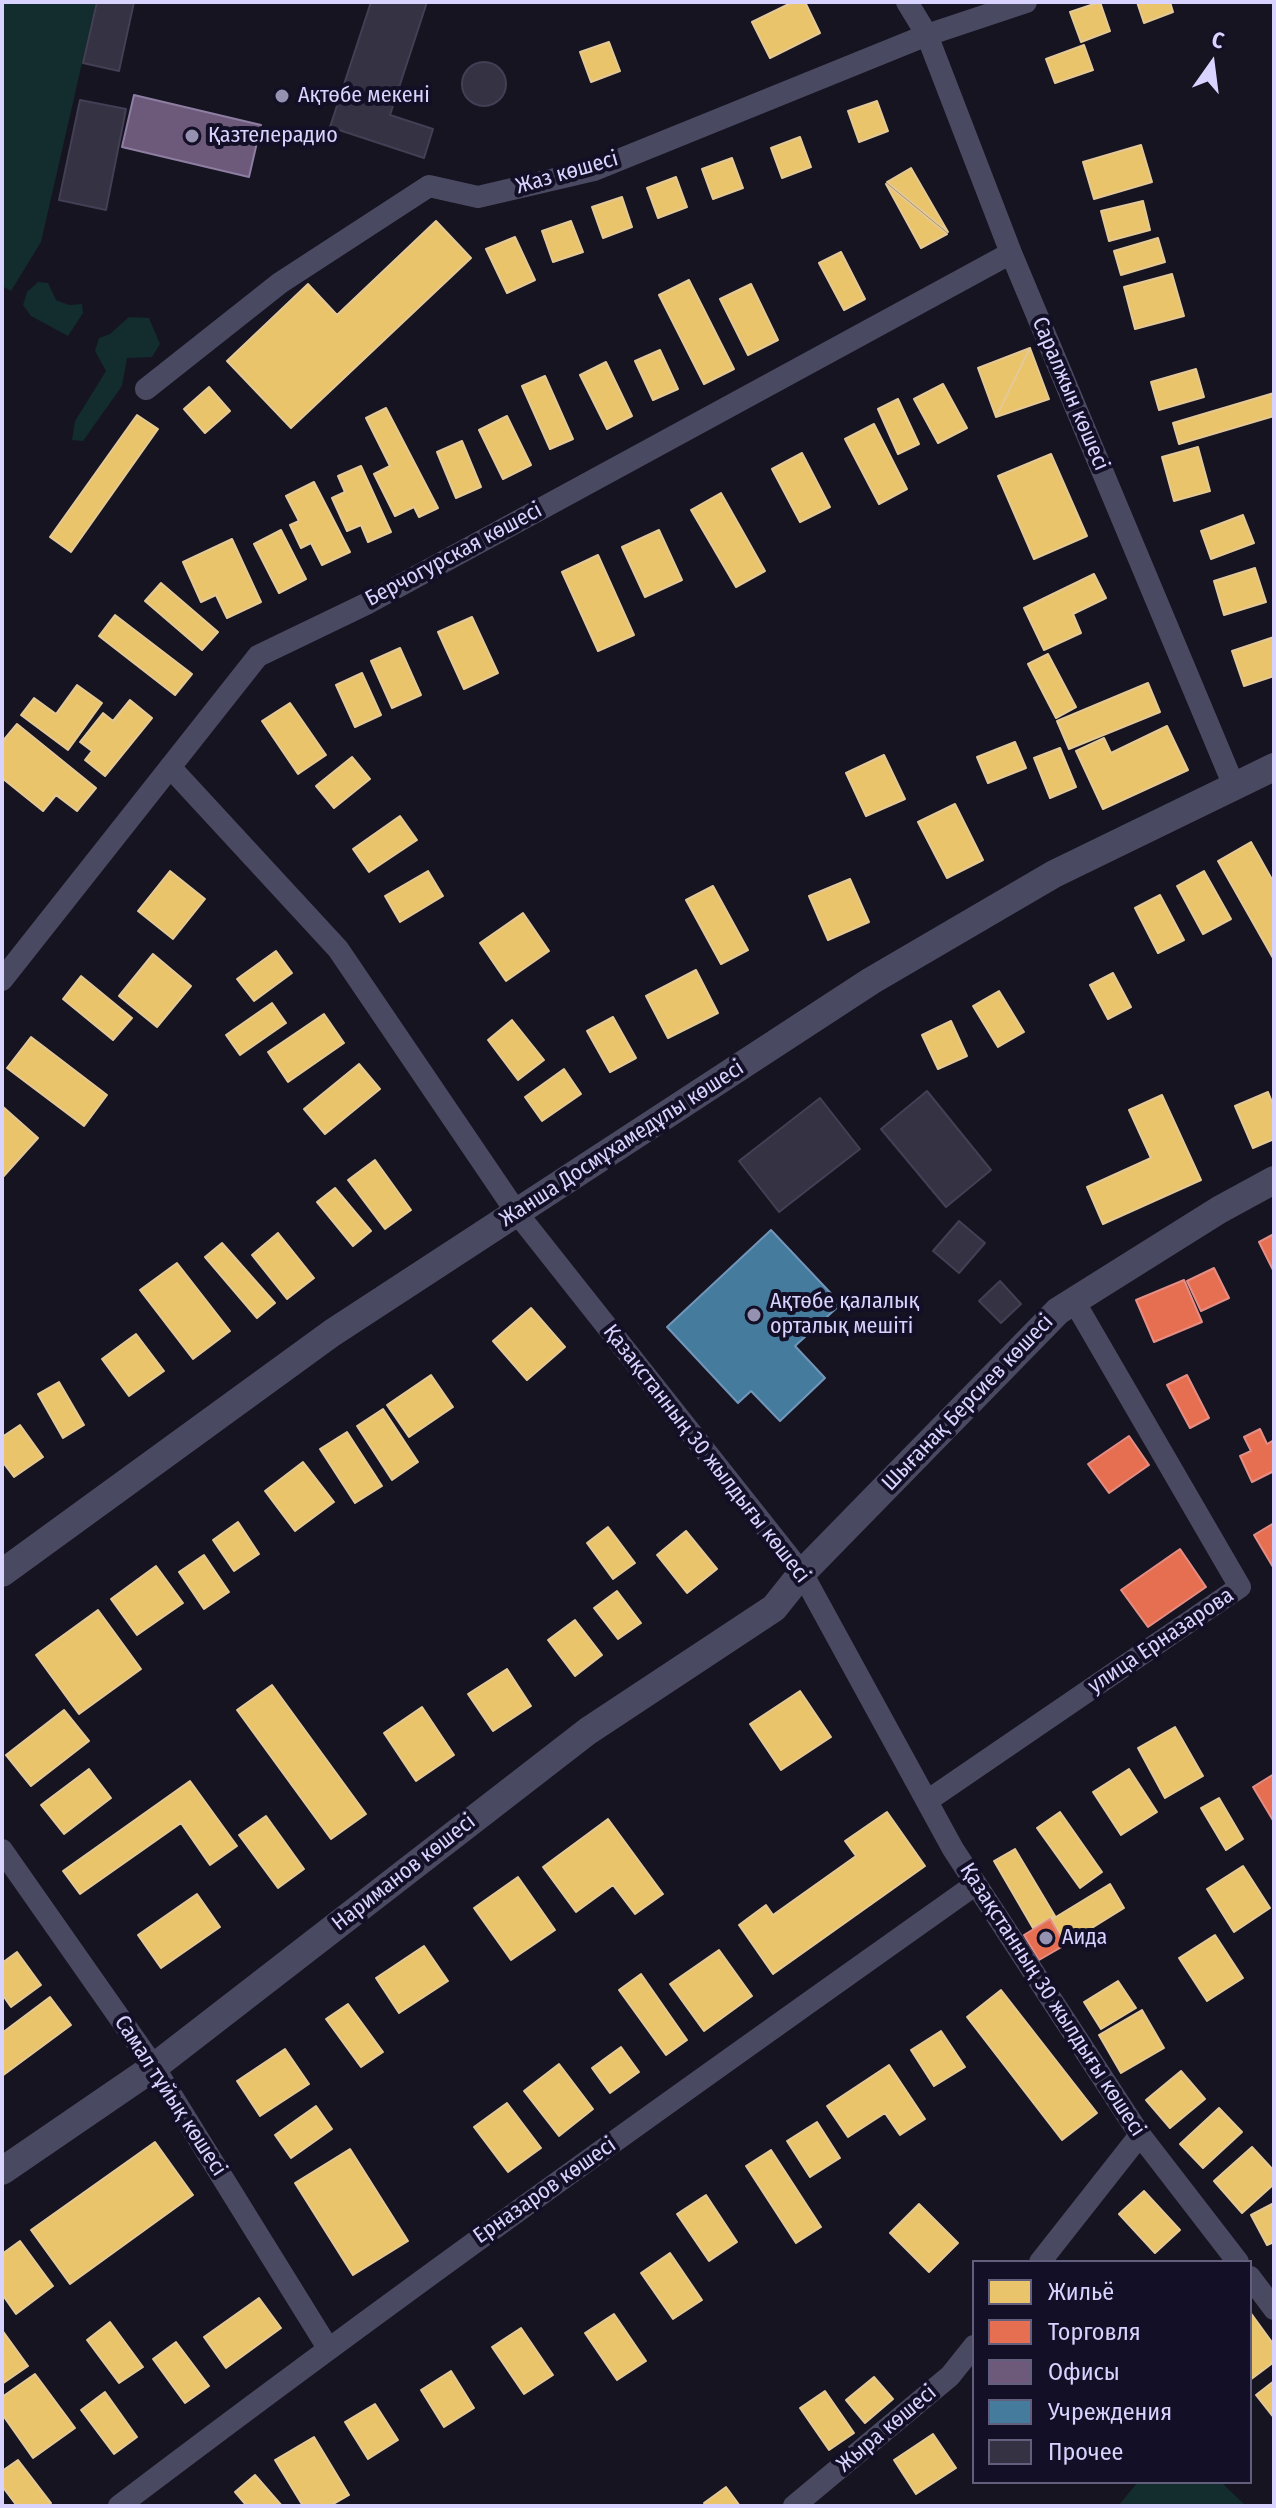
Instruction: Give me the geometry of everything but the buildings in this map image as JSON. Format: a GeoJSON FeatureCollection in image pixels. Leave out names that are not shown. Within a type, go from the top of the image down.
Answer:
{"type":"FeatureCollection","features":[{"type":"Feature","properties":{"kind":"street","name":"Саралжын көшесі"},"geometry":{"type":"LineString","coordinates":[[907,2],[927,35],[1011,253],[1234,786]]}},
{"type":"Feature","properties":{"kind":"street","name":"Жаз көшесі"},"geometry":{"type":"LineString","coordinates":[[146,389],[280,283],[429,186],[478,197],[594,170],[927,35],[1026,2]]}},
{"type":"Feature","properties":{"kind":"street","name":"Берчогурская көшесі"},"geometry":{"type":"LineString","coordinates":[[2,980],[258,656],[366,604],[1011,253]]}},
{"type":"Feature","properties":{"kind":"street","name":"Қазақстанның 30 жылдығы көшесі"},"geometry":{"type":"LineString","coordinates":[[170,767],[338,949],[517,1213],[802,1573],[976,1884],[1140,2135],[1236,2260]]}},
{"type":"Feature","properties":{"kind":"street","name":"Жанша Досмұхамедұлы көшесі"},"geometry":{"type":"LineString","coordinates":[[2,1573],[332,1333],[871,981],[1054,874],[1274,767]]}},
{"type":"Feature","properties":{"kind":"street","name":"Шығанақ Берсиев көшесі"},"geometry":{"type":"LineString","coordinates":[[802,1573],[1058,1311],[1219,1210],[1274,1180]]}},
{"type":"Feature","properties":{"kind":"street","name":"улица Ерназарова"},"geometry":{"type":"LineString","coordinates":[[927,1801],[1240,1587],[1074,1301]]}},
{"type":"Feature","properties":{"kind":"street","name":"Нариманов көшесі"},"geometry":{"type":"LineString","coordinates":[[2,2171],[154,2067],[588,1731],[774,1608],[802,1573]]}},
{"type":"Feature","properties":{"kind":"street","name":"Самал тұйық көшесі"},"geometry":{"type":"LineString","coordinates":[[2,1850],[154,2067],[328,2348]]}},
{"type":"Feature","properties":{"kind":"street","name":"Ерназаров көшесі"},"geometry":{"type":"LineString","coordinates":[[119,2506],[501,2221],[976,1884]]}},
{"type":"Feature","properties":{"kind":"street"},"geometry":{"type":"LineString","coordinates":[[1042,2260],[1140,2135]]}},
{"type":"Feature","properties":{"kind":"street"},"geometry":{"type":"LineString","coordinates":[[1252,2280],[1274,2309]]}},
{"type":"Feature","properties":{"kind":"street","name":"Жыра көшесі"},"geometry":{"type":"LineString","coordinates":[[794,2506],[950,2376],[972,2348]]}},
{"type":"Feature","properties":{"kind":"green space"},"geometry":{"type":"Polygon","coordinates":[[[2,2],[96,2],[41,242],[11,291],[2,286],[2,2]]]}},
{"type":"Feature","properties":{"kind":"green space"},"geometry":{"type":"Polygon","coordinates":[[[38,282],[48,283],[56,300],[69,305],[82,304],[83,313],[68,336],[31,316],[23,305],[27,292],[38,282]]]}},
{"type":"Feature","properties":{"kind":"green space"},"geometry":{"type":"Polygon","coordinates":[[[129,317],[149,318],[160,344],[152,357],[127,358],[122,386],[83,441],[72,440],[75,421],[106,371],[95,351],[99,338],[110,334],[129,317]]]}},
{"type":"Feature","properties":{"kind":"green space"},"geometry":{"type":"Polygon","coordinates":[[[1136,2484],[1223,2484],[1246,2506],[1118,2506],[1136,2484]]]}},
{"type":"Feature","properties":{"kind":"place","name":"Ақтөбе мекені"},"geometry":{"type":"Point","coordinates":[282,96]}},
{"type":"Feature","properties":{"kind":"place","name":"Қазтелерадио"},"geometry":{"type":"Point","coordinates":[192,136]}},
{"type":"Feature","properties":{"kind":"place","name":"Ақтөбе қалалық орталық мешіті"},"geometry":{"type":"Point","coordinates":[754,1315]}},
{"type":"Feature","properties":{"kind":"place","name":"Аида"},"geometry":{"type":"Point","coordinates":[1046,1938]}}]}
